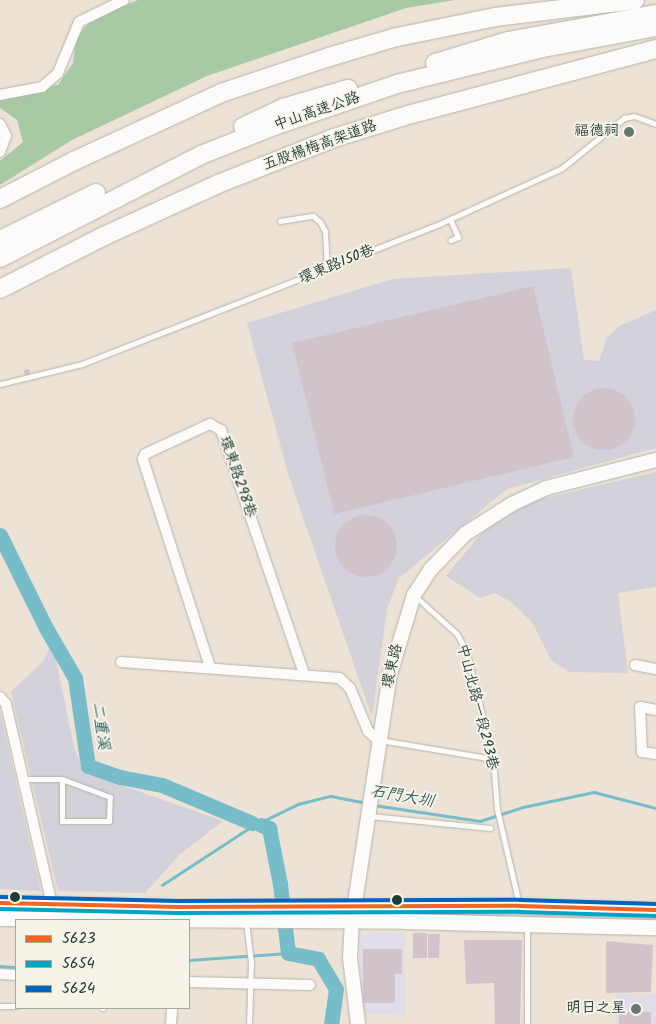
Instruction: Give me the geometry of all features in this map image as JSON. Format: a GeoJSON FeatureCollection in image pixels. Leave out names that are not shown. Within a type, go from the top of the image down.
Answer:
{"type":"FeatureCollection","features":[{"type":"Feature","properties":{"kind":"highway"},"geometry":{"type":"LineString","coordinates":[[0,199],[74,160],[221,93],[389,40],[495,17],[635,0]]}},
{"type":"Feature","properties":{"kind":"highway","name":"中山高速公路"},"geometry":{"type":"LineString","coordinates":[[0,240],[283,108],[508,41],[656,14]]}},
{"type":"Feature","properties":{"kind":"highway","name":"中山高速公路"},"geometry":{"type":"LineString","coordinates":[[0,258],[201,155],[274,126],[397,84],[538,48],[656,27]]}},
{"type":"Feature","properties":{"kind":"highway","name":"五股楊梅高架道路"},"geometry":{"type":"LineString","coordinates":[[0,289],[104,236],[218,184],[334,138],[656,49]]}},
{"type":"Feature","properties":{"kind":"main road"},"geometry":{"type":"LineString","coordinates":[[0,903],[52,912],[132,919]]}},
{"type":"Feature","properties":{"kind":"main road"},"geometry":{"type":"LineString","coordinates":[[0,918],[52,912],[270,906],[520,906],[656,910]]}},
{"type":"Feature","properties":{"kind":"main road"},"geometry":{"type":"LineString","coordinates":[[190,920],[527,923],[656,927]]}},
{"type":"Feature","properties":{"kind":"street"},"geometry":{"type":"LineString","coordinates":[[0,95],[42,87],[58,73],[79,22],[124,0]]}},
{"type":"Feature","properties":{"kind":"street"},"geometry":{"type":"LineString","coordinates":[[0,124],[6,136],[0,152]]}},
{"type":"Feature","properties":{"kind":"street","name":"環東路298巷"},"geometry":{"type":"LineString","coordinates":[[210,667],[143,459],[146,454],[210,424],[221,430],[304,674]]}},
{"type":"Feature","properties":{"kind":"street","name":"環東路"},"geometry":{"type":"LineString","coordinates":[[358,1024],[350,958],[352,922],[378,740],[390,674],[414,595],[431,568],[465,534],[512,504],[546,488],[656,460]]}},
{"type":"Feature","properties":{"kind":"street"},"geometry":{"type":"LineString","coordinates":[[121,662],[304,674],[345,680],[368,731],[378,740]]}},
{"type":"Feature","properties":{"kind":"street"},"geometry":{"type":"LineString","coordinates":[[635,665],[656,669]]}},
{"type":"Feature","properties":{"kind":"street"},"geometry":{"type":"LineString","coordinates":[[0,697],[6,704],[52,912]]}},
{"type":"Feature","properties":{"kind":"street"},"geometry":{"type":"LineString","coordinates":[[656,710],[640,707],[642,752],[656,754]]}},
{"type":"Feature","properties":{"kind":"street"},"geometry":{"type":"LineString","coordinates":[[0,974],[15,975]]}},
{"type":"Feature","properties":{"kind":"street"},"geometry":{"type":"LineString","coordinates":[[190,982],[310,985]]}},
{"type":"Feature","properties":{"kind":"street"},"geometry":{"type":"LineString","coordinates":[[172,1009],[172,1024]]}},
{"type":"Feature","properties":{"kind":"lane","name":"環東路150巷"},"geometry":{"type":"LineString","coordinates":[[0,384],[82,364],[450,219],[562,168],[624,118],[634,116],[656,124]]}},
{"type":"Feature","properties":{"kind":"lane"},"geometry":{"type":"LineString","coordinates":[[280,221],[313,216],[320,222],[325,231],[327,269]]}},
{"type":"Feature","properties":{"kind":"lane"},"geometry":{"type":"LineString","coordinates":[[450,219],[458,237],[451,240]]}},
{"type":"Feature","properties":{"kind":"lane","name":"中山北路一段293巷"},"geometry":{"type":"LineString","coordinates":[[414,595],[458,634],[466,650],[493,759],[497,809],[520,906]]}},
{"type":"Feature","properties":{"kind":"lane"},"geometry":{"type":"LineString","coordinates":[[378,740],[493,759]]}},
{"type":"Feature","properties":{"kind":"lane"},"geometry":{"type":"LineString","coordinates":[[23,779],[62,779],[110,797],[109,821],[62,821],[62,779]]}},
{"type":"Feature","properties":{"kind":"lane"},"geometry":{"type":"LineString","coordinates":[[368,812],[490,828]]}},
{"type":"Feature","properties":{"kind":"lane"},"geometry":{"type":"LineString","coordinates":[[245,921],[251,961],[248,1024]]}},
{"type":"Feature","properties":{"kind":"lane"},"geometry":{"type":"LineString","coordinates":[[527,923],[527,1024]]}},
{"type":"Feature","properties":{"kind":"lane"},"geometry":{"type":"LineString","coordinates":[[0,1006],[15,1006]]}},
{"type":"Feature","properties":{"kind":"shaded area"},"geometry":{"type":"Polygon","coordinates":[[[571,268],[584,360],[599,361],[607,337],[621,325],[656,310],[656,448],[507,489],[399,578],[387,609],[372,717],[289,477],[247,323],[393,279],[571,268]]]}},
{"type":"Feature","properties":{"kind":"shaded area"},"geometry":{"type":"Polygon","coordinates":[[[656,472],[656,587],[618,593],[628,673],[569,672],[551,660],[532,622],[511,602],[495,593],[480,598],[446,576],[483,531],[532,501],[656,472]]]}},
{"type":"Feature","properties":{"kind":"shaded area"},"geometry":{"type":"Polygon","coordinates":[[[50,647],[56,659],[74,748],[84,772],[223,821],[180,854],[145,893],[58,891],[11,692],[43,661],[50,647]]]}},
{"type":"Feature","properties":{"kind":"shaded area"},"geometry":{"type":"Polygon","coordinates":[[[0,711],[41,891],[0,889],[0,711]]]}},
{"type":"Feature","properties":{"kind":"shaded area"},"geometry":{"type":"Polygon","coordinates":[[[405,933],[405,1015],[361,1014],[360,934],[405,933]]]}},
{"type":"Feature","properties":{"kind":"shaded area","name":"明日之星"},"geometry":{"type":"Polygon","coordinates":[[[616,994],[656,994],[656,1024],[616,1024],[616,994]]]}},
{"type":"Feature","properties":{"kind":"green space"},"geometry":{"type":"Polygon","coordinates":[[[138,0],[455,0],[406,8],[207,76],[72,140],[0,185],[0,161],[23,142],[17,120],[0,108],[0,92],[58,85],[73,63],[76,38],[92,19],[138,0]]]}},
{"type":"Feature","properties":{"kind":"building","name":"福德祠"},"geometry":{"type":"Polygon","coordinates":[[[632,129],[633,135],[627,136],[626,130],[632,129]]]}},
{"type":"Feature","properties":{"kind":"building"},"geometry":{"type":"Polygon","coordinates":[[[533,286],[574,457],[334,514],[292,343],[533,286]]]}},
{"type":"Feature","properties":{"kind":"building"},"geometry":{"type":"Polygon","coordinates":[[[29,369],[30,375],[25,376],[24,370],[29,369]]]}},
{"type":"Feature","properties":{"kind":"building"},"geometry":{"type":"Polygon","coordinates":[[[604,388],[616,390],[626,397],[633,407],[635,419],[633,431],[626,441],[616,448],[604,450],[592,448],[582,441],[575,431],[573,419],[575,407],[582,397],[592,390],[604,388]]]}},
{"type":"Feature","properties":{"kind":"building"},"geometry":{"type":"Polygon","coordinates":[[[366,515],[378,517],[388,524],[395,534],[397,546],[395,558],[388,568],[378,575],[366,577],[354,575],[344,568],[337,558],[335,546],[337,534],[344,524],[354,517],[366,515]]]}},
{"type":"Feature","properties":{"kind":"building"},"geometry":{"type":"Polygon","coordinates":[[[413,933],[427,933],[427,958],[413,958],[413,933]]]}},
{"type":"Feature","properties":{"kind":"building"},"geometry":{"type":"Polygon","coordinates":[[[428,934],[440,934],[439,958],[428,958],[428,934]]]}},
{"type":"Feature","properties":{"kind":"building"},"geometry":{"type":"Polygon","coordinates":[[[464,940],[522,940],[520,1024],[495,1024],[494,983],[466,984],[464,940]]]}},
{"type":"Feature","properties":{"kind":"building"},"geometry":{"type":"Polygon","coordinates":[[[606,941],[653,945],[651,992],[606,993],[606,941]]]}},
{"type":"Feature","properties":{"kind":"building"},"geometry":{"type":"Polygon","coordinates":[[[363,949],[402,949],[402,974],[395,974],[395,1003],[363,1003],[363,949]]]}},
{"type":"Feature","properties":{"kind":"building"},"geometry":{"type":"Polygon","coordinates":[[[619,1012],[651,1012],[651,1024],[619,1024],[619,1012]]]}},
{"type":"Feature","properties":{"kind":"waterway","name":"二重溪"},"geometry":{"type":"LineString","coordinates":[[0,535],[46,628],[75,678],[88,766],[120,777],[162,785],[252,823]]}},
{"type":"Feature","properties":{"kind":"waterway","name":"石門大圳"},"geometry":{"type":"LineString","coordinates":[[374,805],[480,821],[523,807],[594,792],[656,808]]}},
{"type":"Feature","properties":{"kind":"waterway","name":"石門大圳"},"geometry":{"type":"LineString","coordinates":[[162,885],[249,828],[298,804],[331,796],[366,803]]}},
{"type":"Feature","properties":{"kind":"waterway","name":"二重溪"},"geometry":{"type":"LineString","coordinates":[[261,825],[269,828],[280,884],[288,953],[318,959],[336,989],[331,1024]]}},
{"type":"Feature","properties":{"kind":"waterway"},"geometry":{"type":"LineString","coordinates":[[190,960],[288,953]]}},
{"type":"Feature","properties":{"kind":"waterway","name":"石門大圳"},"geometry":{"type":"LineString","coordinates":[[0,966],[15,967]]}},
{"type":"Feature","properties":{"kind":"transit line","name":"5624"},"geometry":{"type":"LineString","coordinates":[[0,897],[178,901],[520,900],[656,904]]}},
{"type":"Feature","properties":{"kind":"transit line","name":"5623"},"geometry":{"type":"LineString","coordinates":[[0,903],[178,907],[520,906],[656,910]]}},
{"type":"Feature","properties":{"kind":"transit line","name":"5654"},"geometry":{"type":"LineString","coordinates":[[0,909],[178,913],[520,912],[656,916]]}},
{"type":"Feature","properties":{"kind":"place","name":"福德祠"},"geometry":{"type":"Point","coordinates":[629,132]}},
{"type":"Feature","properties":{"kind":"place","name":"明日之星"},"geometry":{"type":"Point","coordinates":[636,1009]}}]}
